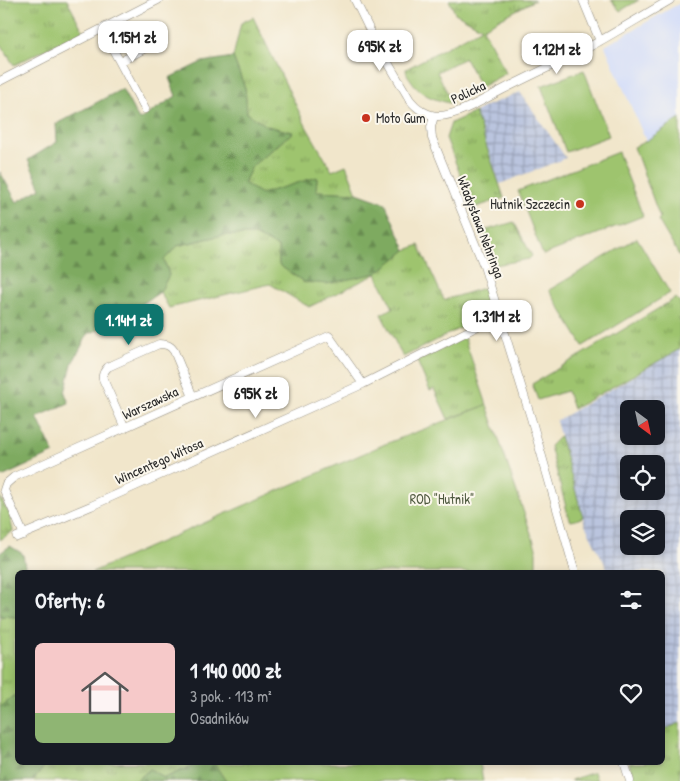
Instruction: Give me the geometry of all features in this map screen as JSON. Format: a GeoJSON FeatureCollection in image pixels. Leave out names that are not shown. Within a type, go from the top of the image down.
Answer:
{"type":"FeatureCollection","features":[{"type":"Feature","properties":{"kind":"street"},"geometry":{"type":"LineString","coordinates":[[0,81],[158,0]]}},
{"type":"Feature","properties":{"kind":"street"},"geometry":{"type":"LineString","coordinates":[[355,0],[374,39],[410,100],[420,110],[434,116]]}},
{"type":"Feature","properties":{"kind":"street"},"geometry":{"type":"LineString","coordinates":[[583,0],[600,41]]}},
{"type":"Feature","properties":{"kind":"street","name":"Policka"},"geometry":{"type":"LineString","coordinates":[[434,116],[448,115],[468,106],[600,41],[670,0]]}},
{"type":"Feature","properties":{"kind":"street"},"geometry":{"type":"LineString","coordinates":[[102,30],[145,108]]}},
{"type":"Feature","properties":{"kind":"street"},"geometry":{"type":"LineString","coordinates":[[120,62],[149,46]]}},
{"type":"Feature","properties":{"kind":"street","name":"Władysława Nehringa"},"geometry":{"type":"LineString","coordinates":[[434,116],[431,127],[432,138],[484,266],[531,418],[574,570]]}},
{"type":"Feature","properties":{"kind":"street","name":"Wincentego Witosa"},"geometry":{"type":"LineString","coordinates":[[20,536],[363,384],[500,315]]}},
{"type":"Feature","properties":{"kind":"street","name":"Warszawska"},"geometry":{"type":"LineString","coordinates":[[20,536],[4,490],[9,480],[329,336],[363,384]]}},
{"type":"Feature","properties":{"kind":"street"},"geometry":{"type":"LineString","coordinates":[[125,428],[102,379],[104,370],[108,367],[159,344],[171,346],[193,397]]}},
{"type":"Feature","properties":{"kind":"street"},"geometry":{"type":"LineString","coordinates":[[625,765],[630,781]]}},
{"type":"Feature","properties":{"kind":"shaded area"},"geometry":{"type":"Polygon","coordinates":[[[680,3],[680,118],[646,141],[605,46],[680,3]]]}},
{"type":"Feature","properties":{"kind":"shaded area"},"geometry":{"type":"Polygon","coordinates":[[[520,92],[566,158],[500,184],[475,112],[520,92]]]}},
{"type":"Feature","properties":{"kind":"shaded area"},"geometry":{"type":"Polygon","coordinates":[[[680,349],[680,723],[665,729],[665,570],[608,570],[585,525],[556,421],[680,349]]]}},
{"type":"Feature","properties":{"kind":"green space"},"geometry":{"type":"Polygon","coordinates":[[[0,0],[67,0],[83,31],[14,65],[0,44],[0,0]]]}},
{"type":"Feature","properties":{"kind":"green space"},"geometry":{"type":"Polygon","coordinates":[[[449,0],[535,0],[483,28],[506,73],[481,87],[465,58],[437,72],[453,104],[424,94],[415,86],[406,69],[482,28],[455,13],[449,0]]]}},
{"type":"Feature","properties":{"kind":"green space"},"geometry":{"type":"Polygon","coordinates":[[[611,0],[639,0],[620,11],[611,0]]]}},
{"type":"Feature","properties":{"kind":"green space"},"geometry":{"type":"Polygon","coordinates":[[[253,17],[306,126],[332,171],[346,165],[357,193],[316,191],[317,178],[261,194],[244,183],[252,166],[293,133],[267,126],[247,113],[245,88],[233,57],[241,23],[253,17]]]}},
{"type":"Feature","properties":{"kind":"green space"},"geometry":{"type":"Polygon","coordinates":[[[233,57],[245,88],[247,113],[267,126],[293,132],[252,166],[244,183],[261,194],[317,177],[316,191],[357,193],[385,203],[406,250],[377,273],[327,284],[304,282],[279,265],[278,247],[255,235],[223,235],[177,246],[164,260],[169,275],[160,292],[120,319],[88,334],[72,364],[65,393],[69,403],[37,417],[54,453],[2,477],[0,473],[0,172],[17,202],[41,188],[28,160],[57,142],[56,124],[122,89],[139,120],[176,96],[169,78],[202,62],[233,57]]]}},
{"type":"Feature","properties":{"kind":"green space"},"geometry":{"type":"Polygon","coordinates":[[[584,70],[609,136],[566,152],[541,86],[584,70]]]}},
{"type":"Feature","properties":{"kind":"green space"},"geometry":{"type":"Polygon","coordinates":[[[475,112],[504,198],[473,208],[446,138],[451,123],[475,112]]]}},
{"type":"Feature","properties":{"kind":"green space"},"geometry":{"type":"Polygon","coordinates":[[[680,118],[680,257],[658,220],[660,218],[634,147],[680,118]]]}},
{"type":"Feature","properties":{"kind":"green space","name":"Hutnik Szczecin"},"geometry":{"type":"Polygon","coordinates":[[[618,152],[643,216],[543,255],[518,191],[618,152]]]}},
{"type":"Feature","properties":{"kind":"green space"},"geometry":{"type":"Polygon","coordinates":[[[514,222],[532,256],[529,259],[495,265],[483,231],[514,222]]]}},
{"type":"Feature","properties":{"kind":"green space"},"geometry":{"type":"Polygon","coordinates":[[[223,235],[255,235],[278,247],[279,265],[304,282],[376,273],[406,250],[419,245],[444,300],[487,287],[494,311],[403,357],[381,314],[393,308],[376,274],[309,307],[270,284],[169,308],[160,292],[169,275],[164,260],[177,246],[223,235]]]}},
{"type":"Feature","properties":{"kind":"green space"},"geometry":{"type":"Polygon","coordinates":[[[637,238],[670,293],[583,346],[549,290],[637,238]]]}},
{"type":"Feature","properties":{"kind":"green space"},"geometry":{"type":"Polygon","coordinates":[[[676,298],[680,302],[680,349],[573,409],[567,391],[538,400],[532,384],[676,298]]]}},
{"type":"Feature","properties":{"kind":"green space"},"geometry":{"type":"Polygon","coordinates":[[[464,337],[487,405],[448,419],[434,389],[430,391],[417,361],[464,337]]]}},
{"type":"Feature","properties":{"kind":"green space","name":"ROD \"Hutnik\""},"geometry":{"type":"Polygon","coordinates":[[[487,405],[536,548],[536,570],[97,570],[385,444],[487,405]]]}},
{"type":"Feature","properties":{"kind":"green space"},"geometry":{"type":"Polygon","coordinates":[[[560,436],[583,517],[571,521],[550,446],[560,436]]]}},
{"type":"Feature","properties":{"kind":"green space"},"geometry":{"type":"Polygon","coordinates":[[[0,497],[9,513],[13,531],[0,540],[0,497]]]}},
{"type":"Feature","properties":{"kind":"green space"},"geometry":{"type":"Polygon","coordinates":[[[10,546],[23,554],[25,567],[23,570],[15,570],[15,617],[0,616],[0,553],[10,546]]]}},
{"type":"Feature","properties":{"kind":"green space"},"geometry":{"type":"Polygon","coordinates":[[[0,616],[15,617],[15,696],[0,707],[0,616]]]}},
{"type":"Feature","properties":{"kind":"green space"},"geometry":{"type":"Polygon","coordinates":[[[15,696],[15,765],[45,765],[33,781],[0,781],[0,707],[15,696]]]}},
{"type":"Feature","properties":{"kind":"green space"},"geometry":{"type":"Polygon","coordinates":[[[680,723],[680,781],[634,781],[630,765],[665,765],[665,729],[680,723]]]}},
{"type":"Feature","properties":{"kind":"green space"},"geometry":{"type":"Polygon","coordinates":[[[45,765],[196,765],[164,778],[150,769],[136,781],[33,781],[45,765]]]}},
{"type":"Feature","properties":{"kind":"green space"},"geometry":{"type":"Polygon","coordinates":[[[195,765],[215,765],[226,781],[136,781],[150,769],[164,778],[195,765]]]}},
{"type":"Feature","properties":{"kind":"green space"},"geometry":{"type":"Polygon","coordinates":[[[215,765],[480,765],[483,781],[226,781],[215,765]]]}},
{"type":"Feature","properties":{"kind":"green space"},"geometry":{"type":"Polygon","coordinates":[[[594,772],[597,781],[571,781],[571,780],[594,772]]]}},
{"type":"Feature","properties":{"kind":"place","name":"Moto Gum"},"geometry":{"type":"Point","coordinates":[366,118]}},
{"type":"Feature","properties":{"kind":"place","name":"Hutnik Szczecin"},"geometry":{"type":"Point","coordinates":[580,204]}}]}
